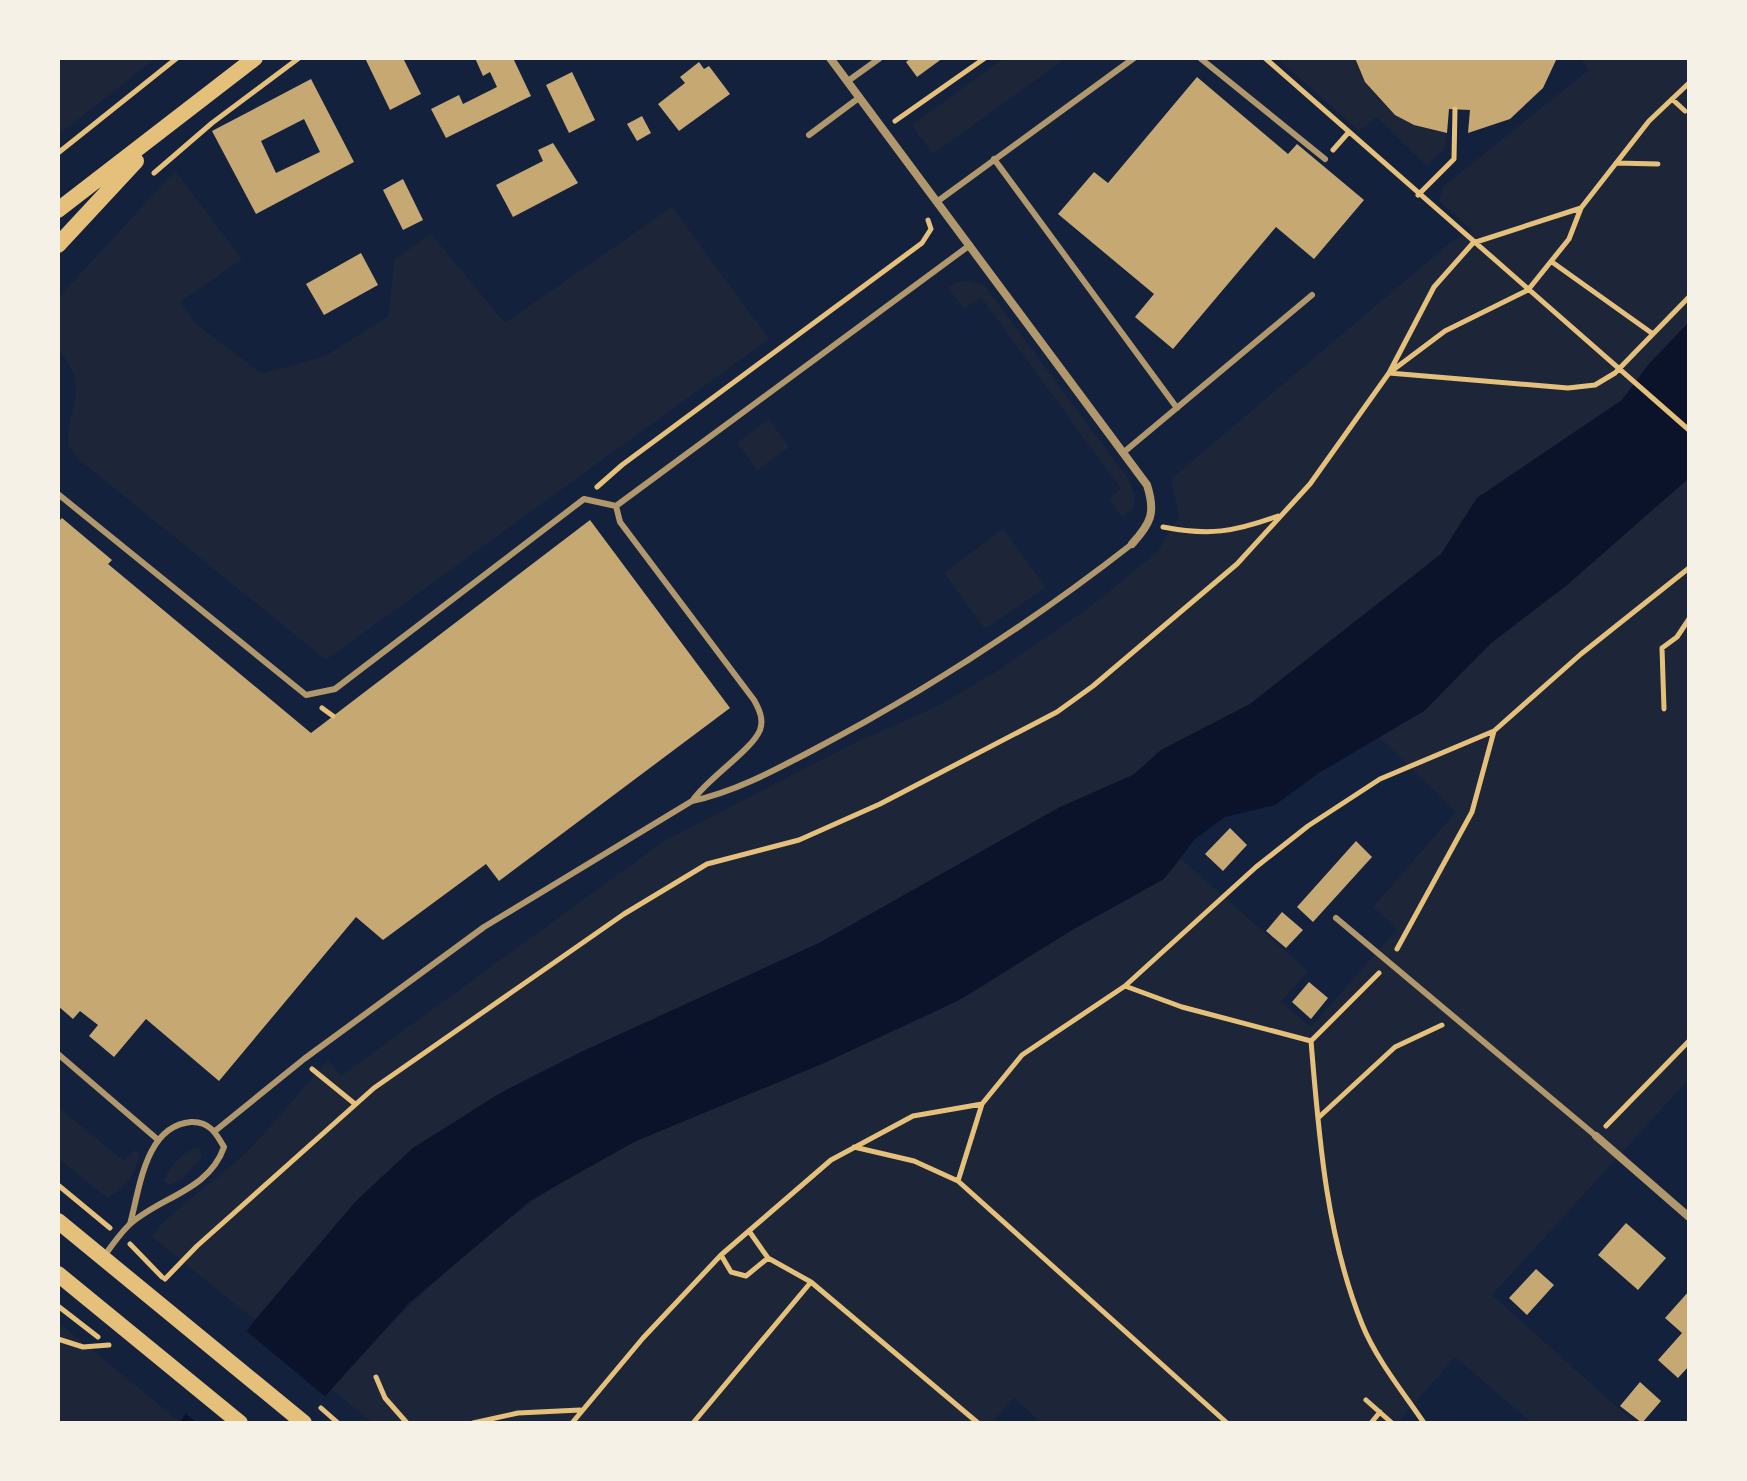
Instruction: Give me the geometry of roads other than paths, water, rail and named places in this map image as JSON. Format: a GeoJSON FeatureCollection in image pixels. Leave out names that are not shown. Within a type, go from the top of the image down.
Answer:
{"type":"FeatureCollection","features":[{"type":"Feature","properties":{"kind":"main road"},"geometry":{"type":"LineString","coordinates":[[58,210],[255,58]]}},
{"type":"Feature","properties":{"kind":"main road"},"geometry":{"type":"LineString","coordinates":[[58,245],[167,127]]}},
{"type":"Feature","properties":{"kind":"main road"},"geometry":{"type":"LineString","coordinates":[[58,1221],[304,1423]]}},
{"type":"Feature","properties":{"kind":"main road"},"geometry":{"type":"LineString","coordinates":[[58,1274],[240,1423]]}},
{"type":"Feature","properties":{"kind":"street"},"geometry":{"type":"LineString","coordinates":[[830,58],[1147,485],[1154,507],[1150,524],[1132,544]]}},
{"type":"Feature","properties":{"kind":"street"},"geometry":{"type":"LineString","coordinates":[[1596,1136],[1689,1217]]}},
{"type":"Feature","properties":{"kind":"lane"},"geometry":{"type":"LineString","coordinates":[[848,81],[880,58]]}},
{"type":"Feature","properties":{"kind":"lane"},"geometry":{"type":"LineString","coordinates":[[938,201],[1134,58]]}},
{"type":"Feature","properties":{"kind":"lane"},"geometry":{"type":"LineString","coordinates":[[1200,58],[1325,159]]}},
{"type":"Feature","properties":{"kind":"lane"},"geometry":{"type":"LineString","coordinates":[[809,135],[860,97]]}},
{"type":"Feature","properties":{"kind":"lane"},"geometry":{"type":"LineString","coordinates":[[994,159],[1177,408]]}},
{"type":"Feature","properties":{"kind":"lane"},"geometry":{"type":"LineString","coordinates":[[58,494],[306,695],[335,689],[584,499],[616,506],[970,245]]}},
{"type":"Feature","properties":{"kind":"lane"},"geometry":{"type":"LineString","coordinates":[[1124,452],[1312,295]]}},
{"type":"Feature","properties":{"kind":"lane"},"geometry":{"type":"LineString","coordinates":[[616,506],[620,522],[754,700],[761,715],[761,728],[754,739],[705,782],[692,801]]}},
{"type":"Feature","properties":{"kind":"lane"},"geometry":{"type":"LineString","coordinates":[[215,1131],[304,1059],[516,905],[692,801],[714,796],[799,758],[910,697],[1028,622],[1132,544]]}},
{"type":"Feature","properties":{"kind":"lane"},"geometry":{"type":"LineString","coordinates":[[1336,918],[1596,1136]]}},
{"type":"Feature","properties":{"kind":"lane"},"geometry":{"type":"LineString","coordinates":[[58,1054],[157,1139]]}},
{"type":"Feature","properties":{"kind":"lane"},"geometry":{"type":"LineString","coordinates":[[103,1258],[130,1224],[193,1186],[218,1163],[224,1147],[215,1131],[200,1121],[183,1123],[157,1139],[130,1224]]}}]}
